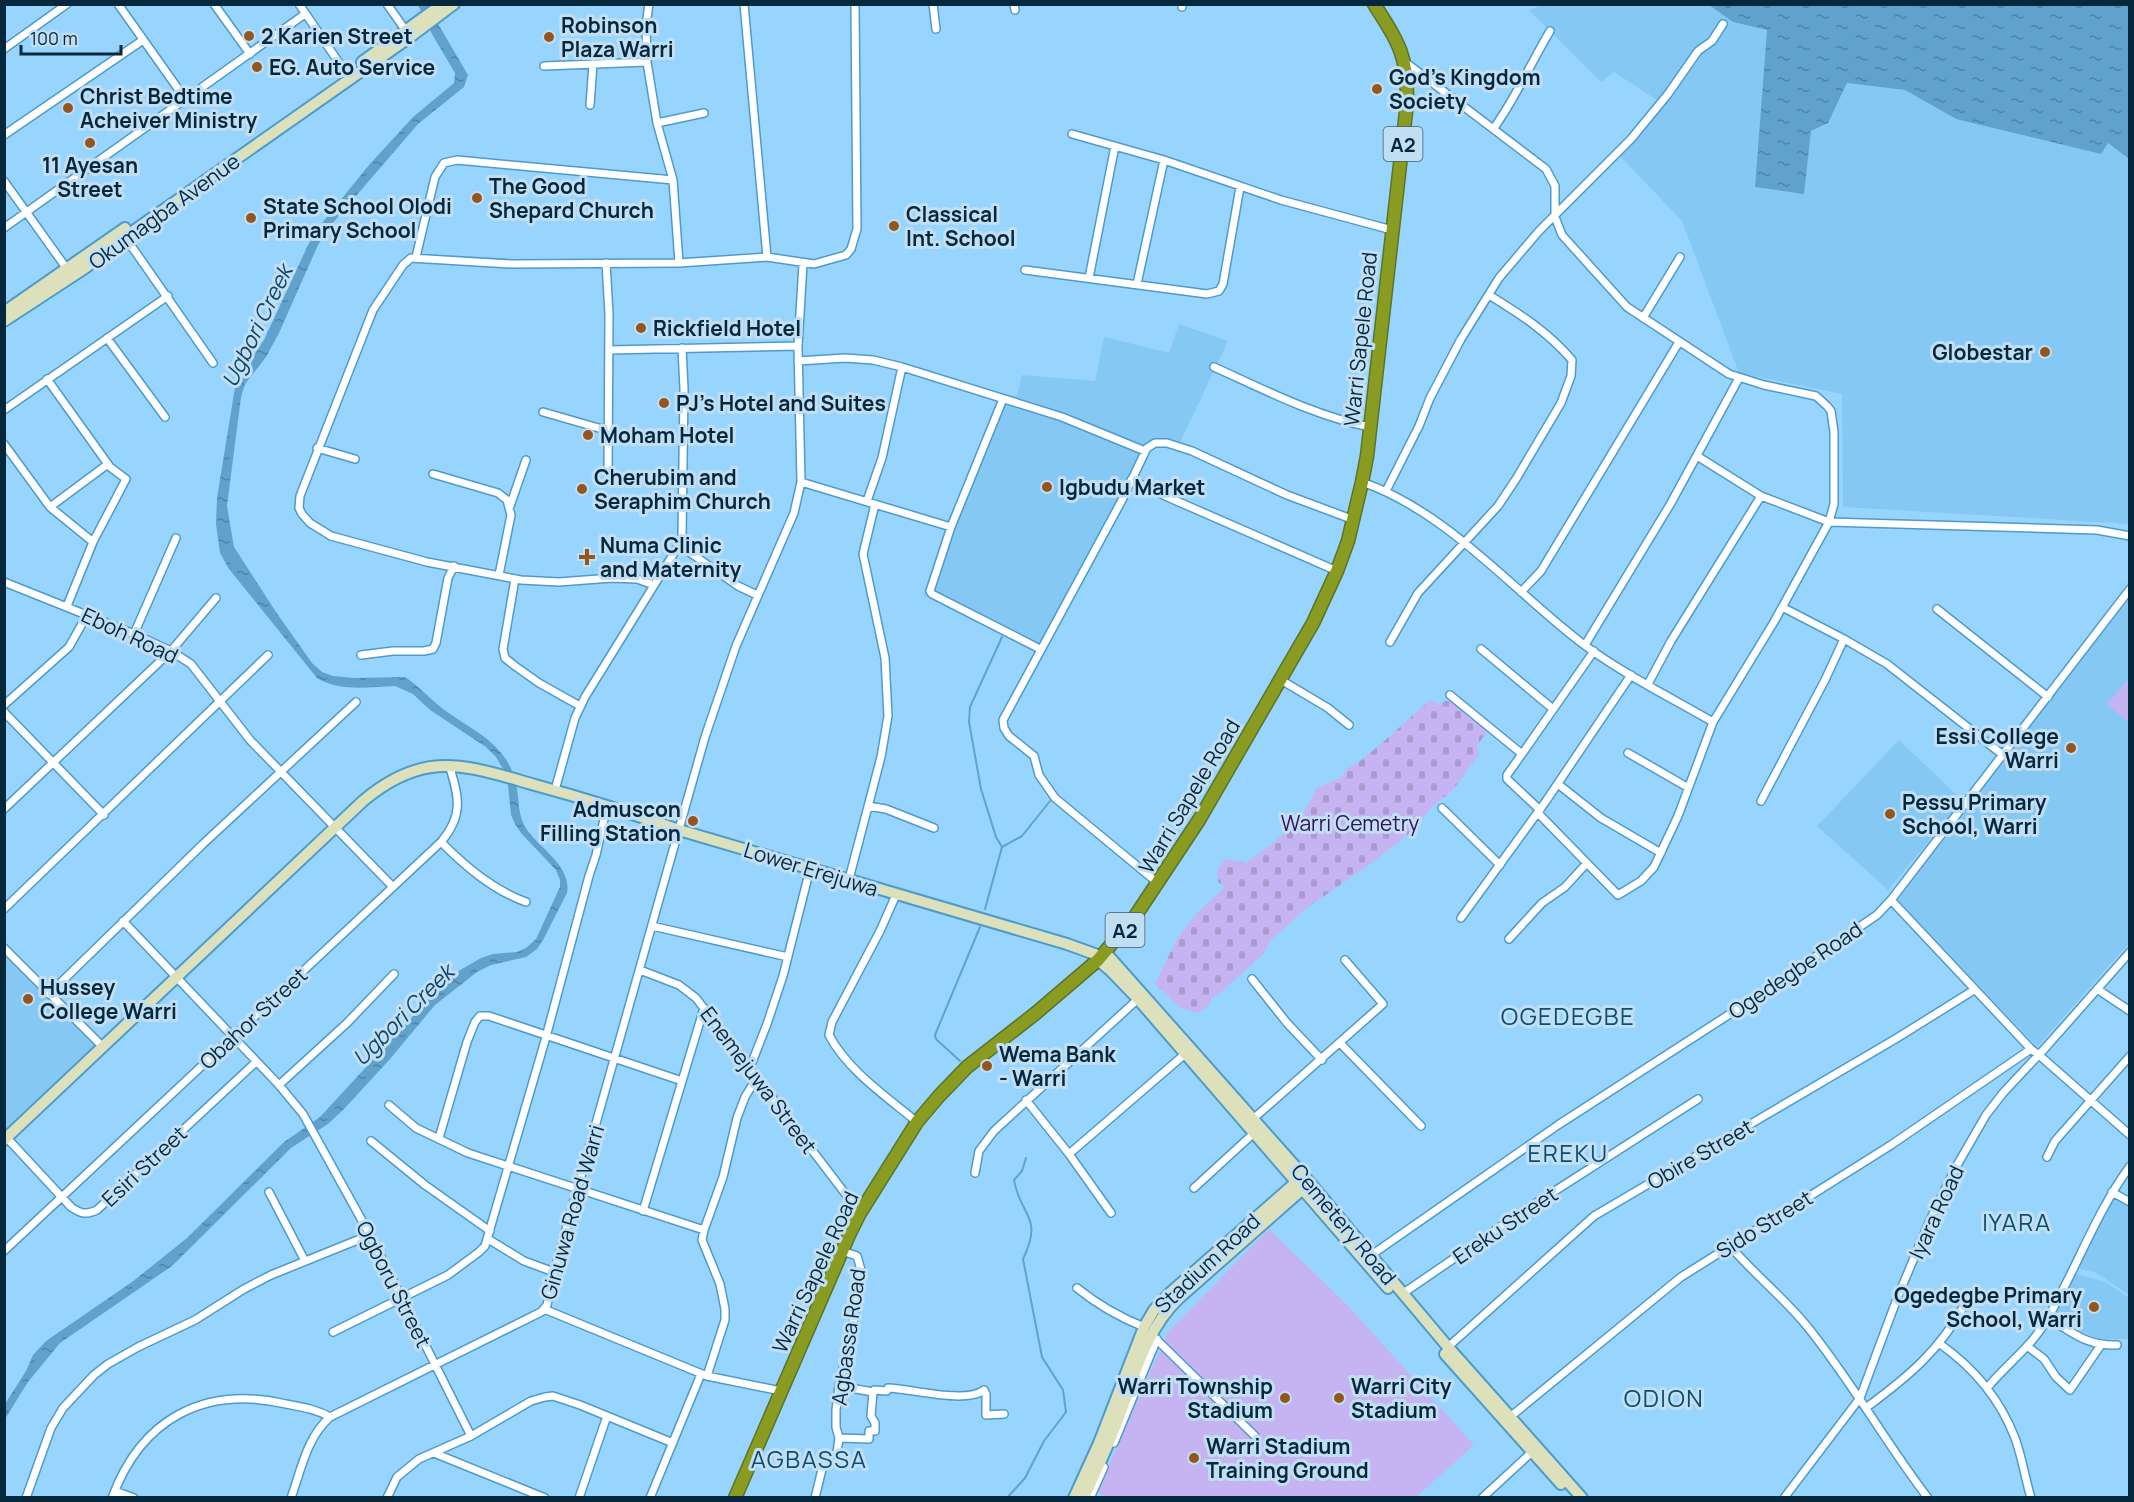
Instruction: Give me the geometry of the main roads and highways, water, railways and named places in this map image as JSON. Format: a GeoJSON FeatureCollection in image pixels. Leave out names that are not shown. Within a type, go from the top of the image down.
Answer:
{"type":"FeatureCollection","features":[{"type":"Feature","properties":{"kind":"highway","name":"Warri Sapele Road"},"geometry":{"type":"LineString","coordinates":[[735,1497],[860,1213],[917,1122],[967,1067],[1017,1028],[1101,956],[1124,931],[1159,884],[1199,820],[1313,623],[1337,571],[1354,520],[1362,482],[1405,132],[1407,80],[1405,62],[1396,39],[1374,4]]}},
{"type":"Feature","properties":{"kind":"main road","name":"Okumagba Avenue"},"geometry":{"type":"LineString","coordinates":[[4,321],[85,268],[438,10],[454,4]]}},
{"type":"Feature","properties":{"kind":"main road","name":"Okumagba Avenue"},"geometry":{"type":"LineString","coordinates":[[4,312],[406,31],[420,24]]}},
{"type":"Feature","properties":{"kind":"main road","name":"Lower Erejuwa"},"geometry":{"type":"LineString","coordinates":[[6,1139],[363,801],[393,779],[430,767],[449,765],[555,790],[679,830],[1101,956]]}},
{"type":"Feature","properties":{"kind":"main road","name":"Cemetery Road"},"geometry":{"type":"LineString","coordinates":[[1101,956],[1111,971],[1254,1133],[1371,1256],[1448,1347],[1582,1497]]}},
{"type":"Feature","properties":{"kind":"main road","name":"Cemetery Road"},"geometry":{"type":"LineString","coordinates":[[1101,956],[1253,1119],[1303,1182],[1532,1452],[1573,1497]]}},
{"type":"Feature","properties":{"kind":"main road","name":"Stadium Road"},"geometry":{"type":"LineString","coordinates":[[1084,1497],[1114,1430],[1151,1334],[1154,1310],[1170,1293],[1303,1182]]}},
{"type":"Feature","properties":{"kind":"main road","name":"Stadium Road"},"geometry":{"type":"LineString","coordinates":[[1074,1497],[1151,1334]]}},
{"type":"Feature","properties":{"kind":"water"},"geometry":{"type":"Polygon","coordinates":[[[418,5],[427,5],[468,75],[464,87],[418,124],[331,225],[318,245],[279,333],[266,357],[245,384],[241,397],[227,506],[234,547],[312,663],[322,672],[333,676],[405,677],[443,709],[483,736],[500,752],[513,773],[523,823],[560,867],[565,875],[567,893],[537,949],[526,957],[491,965],[477,972],[435,1005],[344,1109],[328,1124],[291,1148],[172,1266],[60,1343],[28,1382],[5,1419],[5,1404],[26,1371],[33,1355],[46,1341],[132,1282],[187,1238],[284,1142],[320,1117],[450,976],[481,958],[493,954],[517,952],[526,948],[536,939],[560,887],[556,870],[515,824],[511,815],[508,785],[503,769],[486,747],[430,710],[413,694],[395,686],[345,687],[317,678],[229,569],[220,553],[216,524],[217,498],[236,381],[264,340],[308,245],[322,223],[369,165],[413,117],[454,83],[455,73],[418,5]]]}},
{"type":"Feature","properties":{"kind":"water"},"geometry":{"type":"Polygon","coordinates":[[[1709,5],[2129,5],[2129,159],[2108,143],[2101,154],[1956,119],[1905,90],[1847,83],[1828,123],[1811,131],[1804,194],[1755,187],[1767,30],[1733,22],[1709,5]]]}},
{"type":"Feature","properties":{"kind":"waterway"},"geometry":{"type":"LineString","coordinates":[[985,909],[1002,847],[996,837],[981,789],[969,722],[970,707],[1002,637]]}},
{"type":"Feature","properties":{"kind":"waterway"},"geometry":{"type":"LineString","coordinates":[[1002,847],[1022,836],[1050,801]]}},
{"type":"Feature","properties":{"kind":"waterway"},"geometry":{"type":"LineString","coordinates":[[960,1061],[936,1039],[935,1035],[980,927]]}},
{"type":"Feature","properties":{"kind":"waterway"},"geometry":{"type":"LineString","coordinates":[[1007,1498],[1025,1478],[1044,1441],[1066,1412],[1063,1390],[1042,1357],[1023,1259],[1029,1245],[1031,1225],[1014,1180],[1022,1171],[1026,1158]]}},
{"type":"Feature","properties":{"kind":"place","name":"2 Karien Street"},"geometry":{"type":"Point","coordinates":[249,36]}},
{"type":"Feature","properties":{"kind":"place","name":"Robinson Plaza Warri"},"geometry":{"type":"Point","coordinates":[549,37]}},
{"type":"Feature","properties":{"kind":"place","name":"EG. Auto Service"},"geometry":{"type":"Point","coordinates":[257,67]}},
{"type":"Feature","properties":{"kind":"place","name":"God's Kingdom Society"},"geometry":{"type":"Point","coordinates":[1377,89]}},
{"type":"Feature","properties":{"kind":"place","name":"Christ Bedtime Acheiver Ministry"},"geometry":{"type":"Point","coordinates":[68,108]}},
{"type":"Feature","properties":{"kind":"place","name":"11 Ayesan Street"},"geometry":{"type":"Point","coordinates":[90,143]}},
{"type":"Feature","properties":{"kind":"place","name":"The Good Shepard Church"},"geometry":{"type":"Point","coordinates":[477,198]}},
{"type":"Feature","properties":{"kind":"place","name":"State School Olodi Primary School"},"geometry":{"type":"Point","coordinates":[251,218]}},
{"type":"Feature","properties":{"kind":"place","name":"Classical Int. School"},"geometry":{"type":"Point","coordinates":[894,226]}},
{"type":"Feature","properties":{"kind":"place","name":"Rickfield Hotel"},"geometry":{"type":"Point","coordinates":[641,328]}},
{"type":"Feature","properties":{"kind":"place","name":"Globestar"},"geometry":{"type":"Point","coordinates":[2045,352]}},
{"type":"Feature","properties":{"kind":"place","name":"PJ's Hotel and Suites"},"geometry":{"type":"Point","coordinates":[664,403]}},
{"type":"Feature","properties":{"kind":"place","name":"Moham Hotel"},"geometry":{"type":"Point","coordinates":[588,435]}},
{"type":"Feature","properties":{"kind":"place","name":"Igbudu Market"},"geometry":{"type":"Point","coordinates":[1047,487]}},
{"type":"Feature","properties":{"kind":"place","name":"Cherubim and Seraphim Church"},"geometry":{"type":"Point","coordinates":[582,489]}},
{"type":"Feature","properties":{"kind":"place","name":"Numa Clinic and Maternity"},"geometry":{"type":"Point","coordinates":[587,557]}},
{"type":"Feature","properties":{"kind":"place","name":"Essi College Warri"},"geometry":{"type":"Point","coordinates":[2071,748]}},
{"type":"Feature","properties":{"kind":"place","name":"Pessu Primary School, Warri"},"geometry":{"type":"Point","coordinates":[1890,814]}},
{"type":"Feature","properties":{"kind":"place","name":"Admuscon Filling Station"},"geometry":{"type":"Point","coordinates":[693,821]}},
{"type":"Feature","properties":{"kind":"place","name":"Hussey College Warri"},"geometry":{"type":"Point","coordinates":[28,999]}},
{"type":"Feature","properties":{"kind":"place","name":"Wema Bank - Warri"},"geometry":{"type":"Point","coordinates":[987,1066]}},
{"type":"Feature","properties":{"kind":"place","name":"Ogedegbe Primary School, Warri"},"geometry":{"type":"Point","coordinates":[2094,1307]}},
{"type":"Feature","properties":{"kind":"place","name":"Warri Township Stadium"},"geometry":{"type":"Point","coordinates":[1285,1398]}},
{"type":"Feature","properties":{"kind":"place","name":"Warri City Stadium"},"geometry":{"type":"Point","coordinates":[1339,1398]}},
{"type":"Feature","properties":{"kind":"place","name":"Warri Stadium Training Ground"},"geometry":{"type":"Point","coordinates":[1194,1458]}},
{"type":"Feature","properties":{"kind":"district","name":"OGEDEGBE"},"geometry":{"type":"Point","coordinates":[1568,1015]}},
{"type":"Feature","properties":{"kind":"district","name":"EREKU"},"geometry":{"type":"Point","coordinates":[1568,1152]}},
{"type":"Feature","properties":{"kind":"district","name":"IYARA"},"geometry":{"type":"Point","coordinates":[2017,1221]}},
{"type":"Feature","properties":{"kind":"district","name":"ODION"},"geometry":{"type":"Point","coordinates":[1664,1397]}},
{"type":"Feature","properties":{"kind":"district","name":"AGBASSA"},"geometry":{"type":"Point","coordinates":[809,1458]}},
{"type":"Feature","properties":{"kind":"water label","name":"Ugbori Creek"},"geometry":{"type":"Point","coordinates":[257,326]}},
{"type":"Feature","properties":{"kind":"water label","name":"Ugbori Creek"},"geometry":{"type":"Point","coordinates":[403,1015]}},
{"type":"Feature","properties":{"kind":"park label","name":"Warri Cemetry"},"geometry":{"type":"Point","coordinates":[1350,823]}}]}
